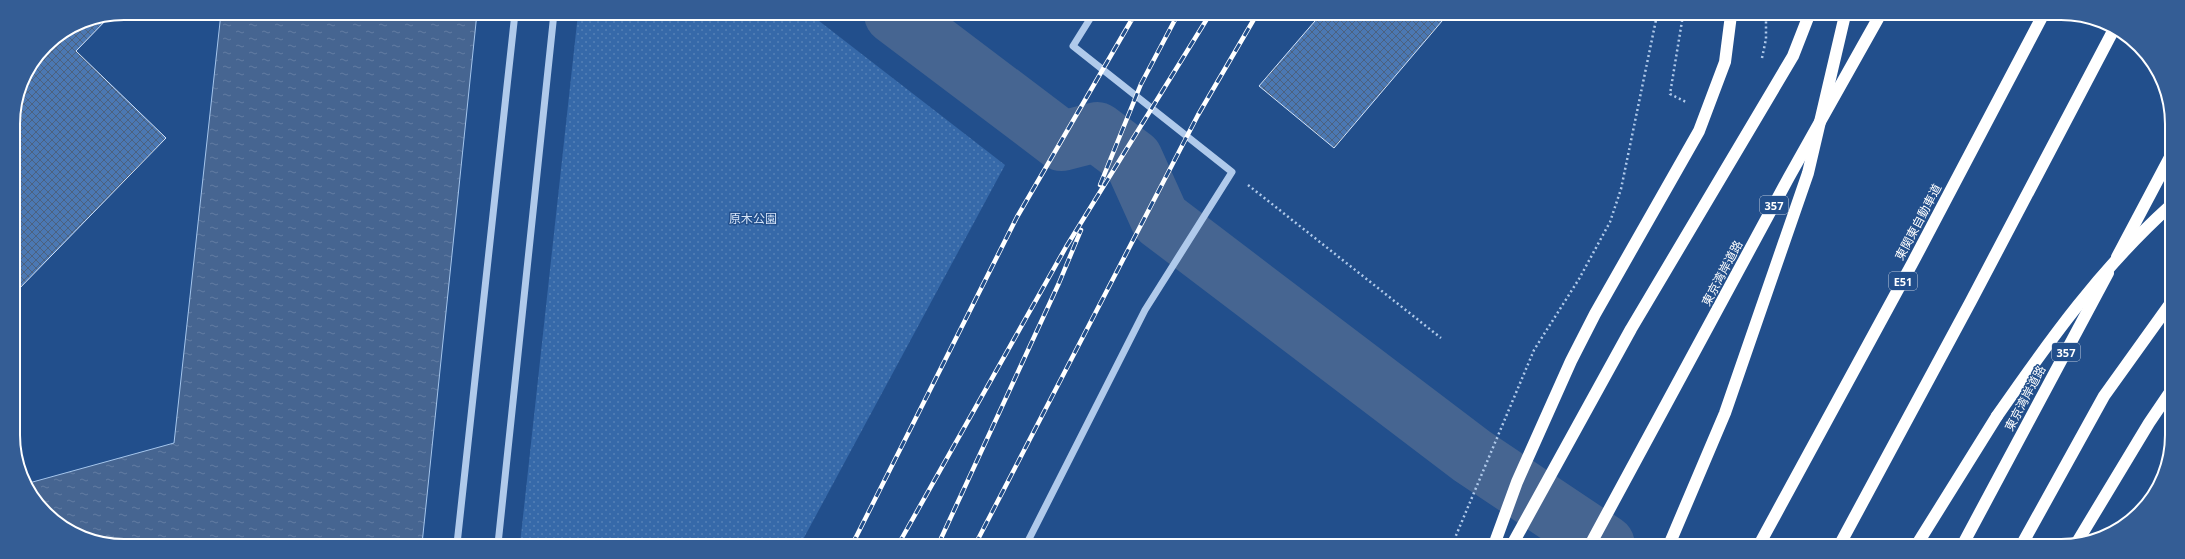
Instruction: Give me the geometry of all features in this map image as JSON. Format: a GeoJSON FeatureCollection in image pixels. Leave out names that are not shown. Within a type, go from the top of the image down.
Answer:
{"type":"FeatureCollection","features":[{"type":"Feature","properties":{"kind":"highway"},"geometry":{"type":"LineString","coordinates":[[1496,539],[1517,482],[1595,314],[1699,131],[1725,62],[1731,20]]}},
{"type":"Feature","properties":{"kind":"highway"},"geometry":{"type":"LineString","coordinates":[[1515,539],[1603,378],[1793,56],[1807,20]]}},
{"type":"Feature","properties":{"kind":"highway"},"geometry":{"type":"LineString","coordinates":[[1672,539],[1725,413],[1808,173],[1844,20]]}},
{"type":"Feature","properties":{"kind":"highway","name":"東京湾岸道路"},"geometry":{"type":"LineString","coordinates":[[1593,539],[1789,177],[1877,20]]}},
{"type":"Feature","properties":{"kind":"highway","name":"東関東自動車道"},"geometry":{"type":"LineString","coordinates":[[1763,539],[1913,262],[2040,20]]}},
{"type":"Feature","properties":{"kind":"highway"},"geometry":{"type":"LineString","coordinates":[[1843,539],[1971,301],[2112,33]]}},
{"type":"Feature","properties":{"kind":"highway","name":"東京湾岸道路"},"geometry":{"type":"LineString","coordinates":[[1966,539],[2165,166]]}},
{"type":"Feature","properties":{"kind":"highway"},"geometry":{"type":"LineString","coordinates":[[1920,539],[1997,416],[2033,364],[2090,290],[2152,222],[2165,210]]}},
{"type":"Feature","properties":{"kind":"highway"},"geometry":{"type":"LineString","coordinates":[[2025,539],[2104,396],[2165,310]]}},
{"type":"Feature","properties":{"kind":"highway"},"geometry":{"type":"LineString","coordinates":[[2080,537],[2149,423],[2165,399]]}},
{"type":"Feature","properties":{"kind":"street"},"geometry":{"type":"LineString","coordinates":[[458,539],[514,20]]}},
{"type":"Feature","properties":{"kind":"street"},"geometry":{"type":"LineString","coordinates":[[499,539],[553,20]]}},
{"type":"Feature","properties":{"kind":"street"},"geometry":{"type":"LineString","coordinates":[[1029,539],[1145,310],[1232,172],[1073,46],[1089,20]]}},
{"type":"Feature","properties":{"kind":"path"},"geometry":{"type":"LineString","coordinates":[[1455,539],[1534,350],[1578,279],[1610,222],[1621,189],[1656,20]]}},
{"type":"Feature","properties":{"kind":"path"},"geometry":{"type":"LineString","coordinates":[[1682,20],[1670,94],[1691,105]]}},
{"type":"Feature","properties":{"kind":"path"},"geometry":{"type":"LineString","coordinates":[[1232,172],[1442,338]]}},
{"type":"Feature","properties":{"kind":"green space","name":"原木公園"},"geometry":{"type":"Polygon","coordinates":[[[577,20],[818,20],[1005,165],[803,539],[521,539],[577,20]]]}},
{"type":"Feature","properties":{"kind":"water"},"geometry":{"type":"Polygon","coordinates":[[[220,20],[476,20],[423,539],[117,539],[90,533],[66,522],[50,509],[32,482],[174,443],[220,20]]]}},
{"type":"Feature","properties":{"kind":"building"},"geometry":{"type":"Polygon","coordinates":[[[1316,20],[1443,20],[1334,148],[1259,86],[1316,20]]]}},
{"type":"Feature","properties":{"kind":"building"},"geometry":{"type":"Polygon","coordinates":[[[104,22],[76,51],[166,138],[20,288],[20,117],[28,84],[41,61],[50,50],[72,34],[84,28],[104,22]]]}},
{"type":"Feature","properties":{"kind":"waterway"},"geometry":{"type":"LineString","coordinates":[[902,20],[1062,141],[1097,132],[1133,159],[1160,219],[1472,456],[1596,539]]}},
{"type":"Feature","properties":{"kind":"railway"},"geometry":{"type":"LineString","coordinates":[[855,539],[1017,217],[1132,20]]}},
{"type":"Feature","properties":{"kind":"railway"},"geometry":{"type":"LineString","coordinates":[[1100,185],[1141,84],[1175,20]]}},
{"type":"Feature","properties":{"kind":"railway"},"geometry":{"type":"LineString","coordinates":[[901,539],[1066,247],[1206,20]]}},
{"type":"Feature","properties":{"kind":"railway"},"geometry":{"type":"LineString","coordinates":[[978,539],[1198,115],[1253,20]]}},
{"type":"Feature","properties":{"kind":"railway"},"geometry":{"type":"LineString","coordinates":[[941,539],[1059,283],[1081,230]]}}]}
